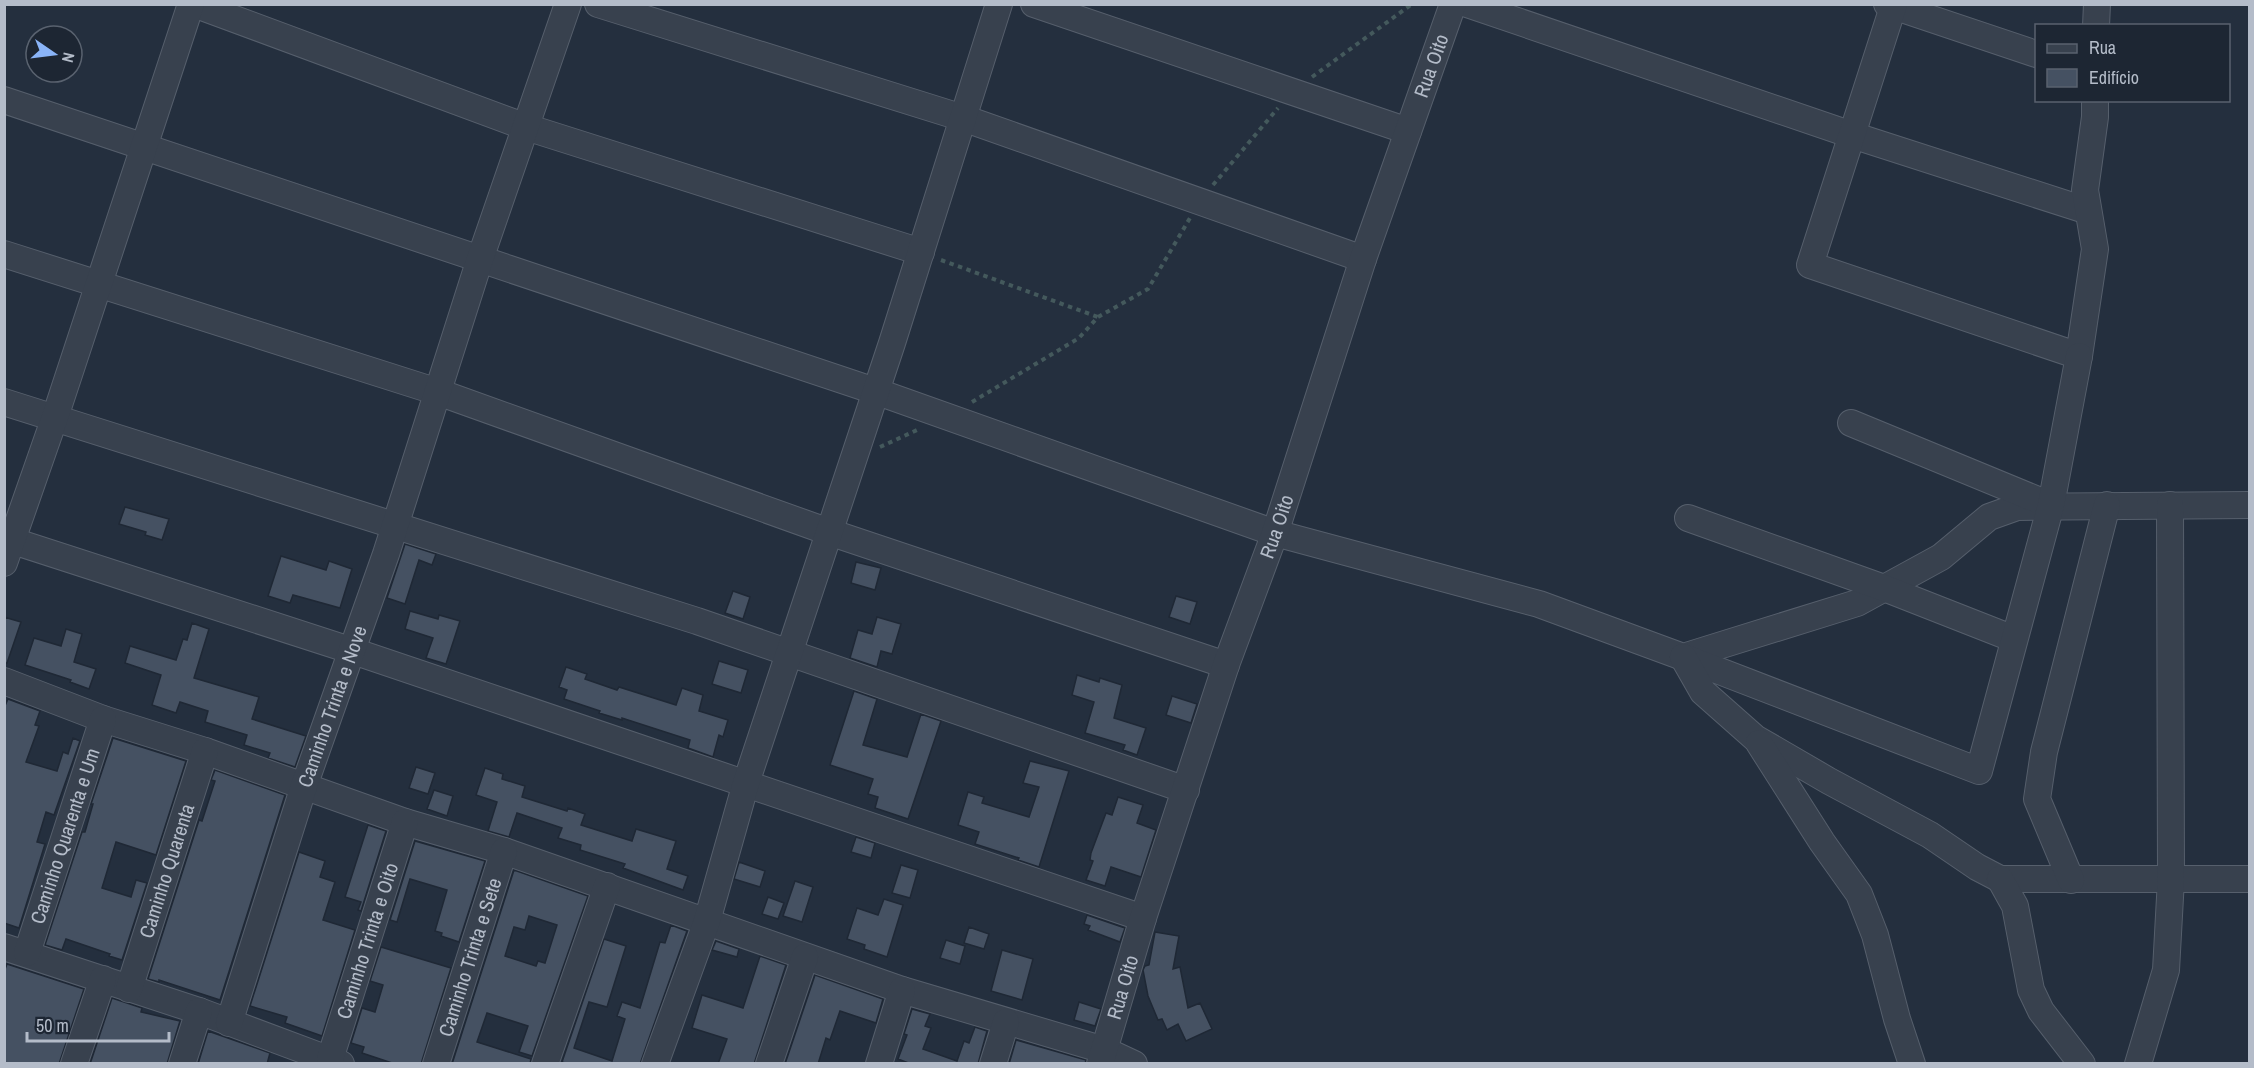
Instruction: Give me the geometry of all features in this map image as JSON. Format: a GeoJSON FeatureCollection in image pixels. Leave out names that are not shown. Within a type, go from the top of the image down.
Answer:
{"type":"FeatureCollection","features":[{"type":"Feature","properties":{"kind":"street"},"geometry":{"type":"LineString","coordinates":[[921,252],[526,127],[193,4],[55,417],[7,547],[353,651],[1143,918]]}},
{"type":"Feature","properties":{"kind":"street","name":"Caminho Trinta e Nove"},"geometry":{"type":"LineString","coordinates":[[229,1023],[304,786],[396,527],[480,259],[568,4]]}},
{"type":"Feature","properties":{"kind":"street"},"geometry":{"type":"LineString","coordinates":[[598,4],[963,118],[1363,259]]}},
{"type":"Feature","properties":{"kind":"street"},"geometry":{"type":"LineString","coordinates":[[656,1064],[707,921],[746,783],[791,654],[999,4]]}},
{"type":"Feature","properties":{"kind":"street"},"geometry":{"type":"LineString","coordinates":[[1034,4],[1408,131]]}},
{"type":"Feature","properties":{"kind":"street","name":"Rua Oito"},"geometry":{"type":"LineString","coordinates":[[1102,1057],[1143,918],[1226,665],[1275,533],[1363,259],[1453,4]]}},
{"type":"Feature","properties":{"kind":"street"},"geometry":{"type":"LineString","coordinates":[[1467,4],[1852,135],[2088,211]]}},
{"type":"Feature","properties":{"kind":"street"},"geometry":{"type":"LineString","coordinates":[[2096,24],[2097,4]]}},
{"type":"Feature","properties":{"kind":"street"},"geometry":{"type":"LineString","coordinates":[[2035,53],[1891,5],[1810,265],[2079,356]]}},
{"type":"Feature","properties":{"kind":"street"},"geometry":{"type":"LineString","coordinates":[[4,100],[875,391],[1275,533],[1539,604],[1979,771],[2051,506],[2079,356],[2095,249],[2085,190],[2095,102]]}},
{"type":"Feature","properties":{"kind":"street"},"geometry":{"type":"LineString","coordinates":[[4,254],[438,392],[829,532],[1226,665]]}},
{"type":"Feature","properties":{"kind":"street"},"geometry":{"type":"LineString","coordinates":[[4,402],[697,621],[1186,790]]}},
{"type":"Feature","properties":{"kind":"street"},"geometry":{"type":"LineString","coordinates":[[1851,423],[2051,506]]}},
{"type":"Feature","properties":{"kind":"street"},"geometry":{"type":"LineString","coordinates":[[1683,657],[1857,603],[1941,557],[1989,517],[2017,507],[2250,504]]}},
{"type":"Feature","properties":{"kind":"street"},"geometry":{"type":"LineString","coordinates":[[2071,880],[2037,799],[2044,752],[2107,505]]}},
{"type":"Feature","properties":{"kind":"street"},"geometry":{"type":"LineString","coordinates":[[2138,1064],[2166,970],[2171,879],[2170,505]]}},
{"type":"Feature","properties":{"kind":"street"},"geometry":{"type":"LineString","coordinates":[[1688,518],[1884,588],[2014,639]]}},
{"type":"Feature","properties":{"kind":"street"},"geometry":{"type":"LineString","coordinates":[[1683,657],[1703,692],[1755,738],[1930,835],[1977,867],[2000,879],[2250,879]]}},
{"type":"Feature","properties":{"kind":"street"},"geometry":{"type":"LineString","coordinates":[[5,684],[103,719],[205,751],[405,822],[504,851],[607,886],[902,990],[1006,1022],[1102,1057],[1134,1064]]}},
{"type":"Feature","properties":{"kind":"street","name":"Caminho Quarenta e Um"},"geometry":{"type":"LineString","coordinates":[[16,950],[103,719]]}},
{"type":"Feature","properties":{"kind":"street"},"geometry":{"type":"LineString","coordinates":[[1755,738],[1822,842],[1859,894],[1875,935],[1896,1019],[1912,1064]]}},
{"type":"Feature","properties":{"kind":"street","name":"Caminho Quarenta"},"geometry":{"type":"LineString","coordinates":[[129,988],[205,751]]}},
{"type":"Feature","properties":{"kind":"street","name":"Caminho Trinta e Oito"},"geometry":{"type":"LineString","coordinates":[[335,1061],[405,822]]}},
{"type":"Feature","properties":{"kind":"street","name":"Caminho Trinta e Sete"},"geometry":{"type":"LineString","coordinates":[[436,1064],[504,851]]}},
{"type":"Feature","properties":{"kind":"street"},"geometry":{"type":"LineString","coordinates":[[2000,879],[2015,906],[2031,990],[2040,1011],[2082,1064]]}},
{"type":"Feature","properties":{"kind":"street"},"geometry":{"type":"LineString","coordinates":[[545,1064],[607,886]]}},
{"type":"Feature","properties":{"kind":"street"},"geometry":{"type":"LineString","coordinates":[[16,950],[199,1011],[300,1056],[335,1061]]}},
{"type":"Feature","properties":{"kind":"street"},"geometry":{"type":"LineString","coordinates":[[769,1064],[805,957]]}},
{"type":"Feature","properties":{"kind":"street"},"geometry":{"type":"LineString","coordinates":[[74,1064],[103,979]]}},
{"type":"Feature","properties":{"kind":"street"},"geometry":{"type":"LineString","coordinates":[[879,1064],[902,990]]}},
{"type":"Feature","properties":{"kind":"street"},"geometry":{"type":"LineString","coordinates":[[182,1064],[199,1011]]}},
{"type":"Feature","properties":{"kind":"street"},"geometry":{"type":"LineString","coordinates":[[993,1064],[1006,1022]]}},
{"type":"Feature","properties":{"kind":"path"},"geometry":{"type":"LineString","coordinates":[[1211,187],[1292,92],[1412,4]]}},
{"type":"Feature","properties":{"kind":"path"},"geometry":{"type":"LineString","coordinates":[[852,459],[946,417],[1079,338],[1098,317],[1148,289],[1192,214]]}},
{"type":"Feature","properties":{"kind":"path"},"geometry":{"type":"LineString","coordinates":[[921,252],[1098,317]]}},
{"type":"Feature","properties":{"kind":"building"},"geometry":{"type":"Polygon","coordinates":[[[125,507],[169,519],[162,540],[145,535],[146,532],[119,524],[125,507]]]}},
{"type":"Feature","properties":{"kind":"building"},"geometry":{"type":"Polygon","coordinates":[[[405,544],[436,554],[432,565],[419,560],[405,604],[387,598],[405,544]]]}},
{"type":"Feature","properties":{"kind":"building"},"geometry":{"type":"Polygon","coordinates":[[[281,556],[326,570],[329,561],[352,569],[340,608],[293,595],[290,603],[268,596],[281,556]]]}},
{"type":"Feature","properties":{"kind":"building"},"geometry":{"type":"Polygon","coordinates":[[[856,562],[881,568],[875,590],[851,583],[856,562]]]}},
{"type":"Feature","properties":{"kind":"building"},"geometry":{"type":"Polygon","coordinates":[[[733,591],[750,597],[743,619],[725,613],[733,591]]]}},
{"type":"Feature","properties":{"kind":"building"},"geometry":{"type":"Polygon","coordinates":[[[1176,596],[1197,602],[1190,624],[1169,617],[1176,596]]]}},
{"type":"Feature","properties":{"kind":"building"},"geometry":{"type":"Polygon","coordinates":[[[410,611],[438,619],[439,615],[460,621],[446,664],[426,658],[433,638],[405,629],[410,611]]]}},
{"type":"Feature","properties":{"kind":"building"},"geometry":{"type":"Polygon","coordinates":[[[4,617],[21,622],[7,663],[4,663],[4,617]]]}},
{"type":"Feature","properties":{"kind":"building"},"geometry":{"type":"Polygon","coordinates":[[[877,617],[901,624],[892,654],[881,651],[877,667],[850,658],[858,630],[872,634],[877,617]]]}},
{"type":"Feature","properties":{"kind":"building"},"geometry":{"type":"Polygon","coordinates":[[[192,623],[209,629],[194,678],[259,697],[252,719],[306,736],[295,767],[268,758],[270,753],[244,745],[247,735],[205,722],[208,711],[180,702],[176,713],[152,705],[161,675],[125,663],[130,646],[176,660],[183,639],[187,640],[192,623]]]}},
{"type":"Feature","properties":{"kind":"building"},"geometry":{"type":"Polygon","coordinates":[[[66,629],[82,634],[74,662],[96,669],[89,689],[70,682],[71,680],[25,665],[34,638],[61,646],[66,629]]]}},
{"type":"Feature","properties":{"kind":"building"},"geometry":{"type":"Polygon","coordinates":[[[719,661],[748,670],[741,693],[712,684],[719,661]]]}},
{"type":"Feature","properties":{"kind":"building"},"geometry":{"type":"Polygon","coordinates":[[[566,667],[587,674],[585,679],[676,705],[682,688],[703,695],[699,711],[728,720],[723,737],[719,735],[713,757],[688,748],[690,740],[599,713],[600,711],[564,699],[567,690],[559,687],[566,667]]]}},
{"type":"Feature","properties":{"kind":"building"},"geometry":{"type":"Polygon","coordinates":[[[1077,675],[1099,682],[1100,678],[1122,685],[1114,718],[1146,728],[1137,755],[1123,750],[1125,745],[1085,733],[1094,702],[1072,695],[1077,675]]]}},
{"type":"Feature","properties":{"kind":"building"},"geometry":{"type":"Polygon","coordinates":[[[854,691],[877,699],[863,745],[907,757],[921,714],[941,721],[908,819],[875,808],[878,797],[868,794],[873,779],[830,765],[854,691]]]}},
{"type":"Feature","properties":{"kind":"building"},"geometry":{"type":"Polygon","coordinates":[[[1172,696],[1197,704],[1191,723],[1166,715],[1172,696]]]}},
{"type":"Feature","properties":{"kind":"building"},"geometry":{"type":"Polygon","coordinates":[[[8,699],[40,711],[35,725],[39,726],[26,762],[57,771],[63,752],[68,754],[73,738],[80,741],[54,815],[46,812],[37,842],[45,844],[19,928],[4,923],[4,708],[8,699]]]}},
{"type":"Feature","properties":{"kind":"building"},"geometry":{"type":"Polygon","coordinates":[[[113,738],[186,761],[156,855],[116,842],[102,888],[131,897],[136,880],[147,883],[122,960],[66,939],[62,950],[45,945],[82,832],[85,832],[93,804],[91,804],[113,738]]]}},
{"type":"Feature","properties":{"kind":"building"},"geometry":{"type":"Polygon","coordinates":[[[1030,761],[1069,771],[1039,867],[975,844],[979,832],[958,825],[968,792],[984,797],[982,803],[1029,817],[1039,787],[1023,783],[1030,761]]]}},
{"type":"Feature","properties":{"kind":"building"},"geometry":{"type":"Polygon","coordinates":[[[416,767],[435,773],[428,794],[409,788],[416,767]]]}},
{"type":"Feature","properties":{"kind":"building"},"geometry":{"type":"Polygon","coordinates":[[[485,768],[503,774],[502,779],[525,786],[522,797],[585,814],[581,825],[632,841],[636,829],[676,841],[667,869],[688,876],[683,890],[623,868],[625,864],[580,850],[581,845],[558,838],[562,828],[517,813],[509,837],[488,831],[497,802],[476,795],[485,768]]]}},
{"type":"Feature","properties":{"kind":"building"},"geometry":{"type":"Polygon","coordinates":[[[215,770],[285,795],[220,1000],[159,980],[159,982],[148,979],[199,820],[202,821],[215,781],[211,780],[215,770]]]}},
{"type":"Feature","properties":{"kind":"building"},"geometry":{"type":"Polygon","coordinates":[[[434,790],[453,796],[447,816],[427,809],[434,790]]]}},
{"type":"Feature","properties":{"kind":"building"},"geometry":{"type":"Polygon","coordinates":[[[1118,797],[1143,805],[1137,823],[1156,830],[1141,877],[1111,867],[1105,886],[1086,880],[1093,861],[1090,860],[1091,853],[1106,813],[1112,815],[1118,797]]]}},
{"type":"Feature","properties":{"kind":"building"},"geometry":{"type":"Polygon","coordinates":[[[368,825],[386,831],[361,911],[358,910],[361,902],[345,897],[368,825]]]}},
{"type":"Feature","properties":{"kind":"building"},"geometry":{"type":"Polygon","coordinates":[[[856,837],[875,843],[871,858],[851,852],[856,837]]]}},
{"type":"Feature","properties":{"kind":"building"},"geometry":{"type":"Polygon","coordinates":[[[415,841],[485,861],[459,942],[441,936],[442,933],[435,931],[447,890],[410,879],[397,922],[390,920],[415,841]]]}},
{"type":"Feature","properties":{"kind":"building"},"geometry":{"type":"Polygon","coordinates":[[[299,852],[325,861],[320,877],[335,882],[323,920],[355,930],[322,1036],[285,1023],[287,1017],[250,1006],[299,852]]]}},
{"type":"Feature","properties":{"kind":"building"},"geometry":{"type":"Polygon","coordinates":[[[739,862],[765,871],[760,887],[734,879],[739,862]]]}},
{"type":"Feature","properties":{"kind":"building"},"geometry":{"type":"Polygon","coordinates":[[[901,865],[918,870],[910,898],[892,893],[901,865]]]}},
{"type":"Feature","properties":{"kind":"building"},"geometry":{"type":"Polygon","coordinates":[[[514,870],[588,896],[532,1056],[519,1052],[528,1026],[487,1013],[477,1042],[531,1059],[530,1064],[452,1064],[514,870]],[[529,916],[525,930],[514,927],[505,956],[536,966],[538,961],[545,963],[557,925],[529,916]]]}},
{"type":"Feature","properties":{"kind":"building"},"geometry":{"type":"Polygon","coordinates":[[[795,881],[813,887],[802,922],[783,916],[795,881]]]}},
{"type":"Feature","properties":{"kind":"building"},"geometry":{"type":"Polygon","coordinates":[[[768,897],[784,903],[778,919],[762,914],[768,897]]]}},
{"type":"Feature","properties":{"kind":"building"},"geometry":{"type":"Polygon","coordinates":[[[884,899],[903,905],[887,957],[864,949],[865,945],[847,939],[857,908],[878,915],[884,899]]]}},
{"type":"Feature","properties":{"kind":"building"},"geometry":{"type":"Polygon","coordinates":[[[1087,915],[1125,928],[1120,942],[1088,930],[1090,926],[1084,924],[1087,915]]]}},
{"type":"Feature","properties":{"kind":"building"},"geometry":{"type":"Polygon","coordinates":[[[671,925],[687,931],[640,1064],[568,1064],[562,1062],[604,939],[626,946],[607,1007],[589,1002],[574,1048],[612,1061],[625,1019],[617,1016],[622,1002],[640,1008],[660,942],[665,943],[671,925]]]}},
{"type":"Feature","properties":{"kind":"building"},"geometry":{"type":"Polygon","coordinates":[[[969,927],[989,934],[984,949],[964,943],[969,927]]]}},
{"type":"Feature","properties":{"kind":"building"},"geometry":{"type":"Polygon","coordinates":[[[1155,932],[1179,936],[1173,969],[1180,967],[1188,1008],[1200,1003],[1212,1029],[1186,1041],[1178,1024],[1167,1030],[1162,1019],[1158,1020],[1148,996],[1143,970],[1149,965],[1155,932]]]}},
{"type":"Feature","properties":{"kind":"building"},"geometry":{"type":"Polygon","coordinates":[[[946,940],[965,946],[960,964],[940,958],[946,940]]]}},
{"type":"Feature","properties":{"kind":"building"},"geometry":{"type":"Polygon","coordinates":[[[716,941],[739,949],[737,957],[712,950],[716,941]]]}},
{"type":"Feature","properties":{"kind":"building"},"geometry":{"type":"Polygon","coordinates":[[[381,947],[451,968],[421,1064],[395,1064],[362,1053],[364,1047],[351,1043],[362,1008],[375,1012],[383,985],[370,981],[381,947]]]}},
{"type":"Feature","properties":{"kind":"building"},"geometry":{"type":"Polygon","coordinates":[[[1002,950],[1033,959],[1022,1000],[991,991],[1002,950]]]}},
{"type":"Feature","properties":{"kind":"building"},"geometry":{"type":"Polygon","coordinates":[[[760,956],[786,965],[754,1064],[718,1064],[727,1039],[692,1028],[702,995],[743,1008],[760,956]]]}},
{"type":"Feature","properties":{"kind":"building"},"geometry":{"type":"Polygon","coordinates":[[[7,964],[84,989],[59,1064],[4,1064],[4,972],[7,964]]]}},
{"type":"Feature","properties":{"kind":"building"},"geometry":{"type":"Polygon","coordinates":[[[815,975],[883,999],[876,1023],[840,1011],[830,1040],[826,1038],[818,1064],[785,1064],[815,975]]]}},
{"type":"Feature","properties":{"kind":"building"},"geometry":{"type":"Polygon","coordinates":[[[112,998],[142,1008],[141,1012],[180,1021],[167,1064],[90,1064],[112,998]]]}},
{"type":"Feature","properties":{"kind":"building"},"geometry":{"type":"Polygon","coordinates":[[[1079,1002],[1101,1009],[1095,1026],[1074,1020],[1079,1002]]]}},
{"type":"Feature","properties":{"kind":"building"},"geometry":{"type":"Polygon","coordinates":[[[912,1009],[930,1014],[925,1026],[931,1028],[923,1049],[957,1061],[964,1041],[969,1043],[975,1027],[987,1031],[978,1064],[911,1064],[898,1059],[907,1035],[904,1034],[912,1009]]]}},
{"type":"Feature","properties":{"kind":"building"},"geometry":{"type":"Polygon","coordinates":[[[208,1031],[270,1053],[267,1064],[198,1064],[208,1031]]]}},
{"type":"Feature","properties":{"kind":"building"},"geometry":{"type":"Polygon","coordinates":[[[1016,1040],[1086,1060],[1085,1064],[1009,1064],[1016,1040]]]}}]}
